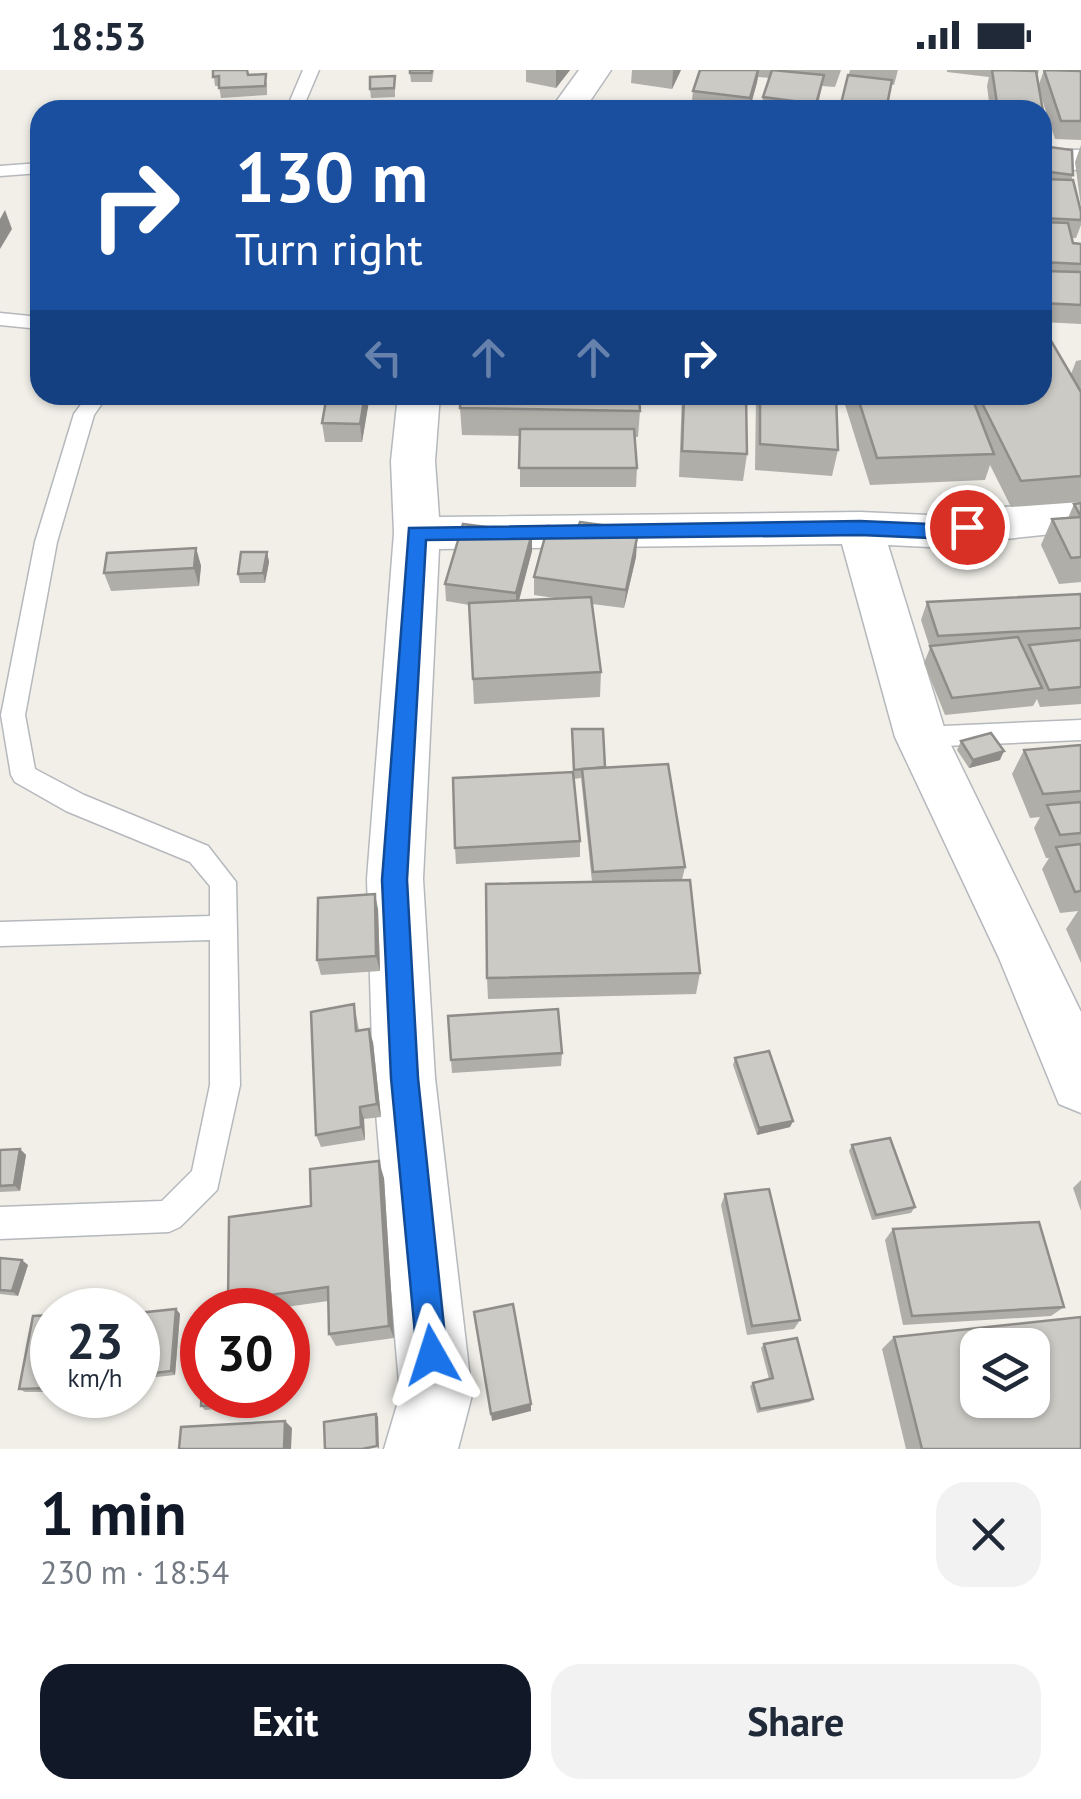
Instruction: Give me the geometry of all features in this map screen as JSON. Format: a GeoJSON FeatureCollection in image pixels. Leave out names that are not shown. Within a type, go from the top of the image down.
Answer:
{"type":"FeatureCollection","features":[{"type":"Feature","properties":{"kind":"street"},"geometry":{"type":"LineString","coordinates":[[574,100],[595,70]]}},
{"type":"Feature","properties":{"kind":"street"},"geometry":{"type":"LineString","coordinates":[[1052,159],[1081,160]]}},
{"type":"Feature","properties":{"kind":"street"},"geometry":{"type":"LineString","coordinates":[[418,405],[413,461],[416,533],[394,880],[404,1078],[436,1394],[421,1449]]}},
{"type":"Feature","properties":{"kind":"street"},"geometry":{"type":"LineString","coordinates":[[416,533],[860,528],[930,531],[1081,515]]}},
{"type":"Feature","properties":{"kind":"street"},"geometry":{"type":"LineString","coordinates":[[860,528],[922,737],[1027,956],[1081,1083]]}},
{"type":"Feature","properties":{"kind":"lane"},"geometry":{"type":"LineString","coordinates":[[298,100],[311,70]]}},
{"type":"Feature","properties":{"kind":"lane"},"geometry":{"type":"LineString","coordinates":[[0,171],[30,169]]}},
{"type":"Feature","properties":{"kind":"lane"},"geometry":{"type":"LineString","coordinates":[[0,319],[30,321]]}},
{"type":"Feature","properties":{"kind":"lane"},"geometry":{"type":"LineString","coordinates":[[0,1223],[168,1216],[206,1180],[226,1085],[222,882],[198,854],[75,803],[24,775],[13,715],[42,561],[84,414],[91,405]]}},
{"type":"Feature","properties":{"kind":"lane"},"geometry":{"type":"LineString","coordinates":[[922,737],[1081,730]]}},
{"type":"Feature","properties":{"kind":"lane"},"geometry":{"type":"LineString","coordinates":[[0,934],[223,928]]}},
{"type":"Feature","properties":{"kind":"building"},"geometry":{"type":"Polygon","coordinates":[[[213,70],[266,74],[265,86],[219,88],[219,76],[213,77],[213,70]]]}},
{"type":"Feature","properties":{"kind":"building"},"geometry":{"type":"Polygon","coordinates":[[[410,70],[432,70],[410,73],[410,70]]]}},
{"type":"Feature","properties":{"kind":"building"},"geometry":{"type":"Polygon","coordinates":[[[700,70],[758,70],[750,98],[693,91],[700,70]]]}},
{"type":"Feature","properties":{"kind":"building"},"geometry":{"type":"Polygon","coordinates":[[[772,70],[824,75],[817,100],[763,97],[772,70]]]}},
{"type":"Feature","properties":{"kind":"building"},"geometry":{"type":"Polygon","coordinates":[[[992,70],[1036,71],[1041,100],[996,100],[992,70]]]}},
{"type":"Feature","properties":{"kind":"building"},"geometry":{"type":"Polygon","coordinates":[[[1044,70],[1081,71],[1081,121],[1061,121],[1044,70]]]}},
{"type":"Feature","properties":{"kind":"building"},"geometry":{"type":"Polygon","coordinates":[[[848,75],[892,80],[888,100],[842,100],[848,75]]]}},
{"type":"Feature","properties":{"kind":"building"},"geometry":{"type":"Polygon","coordinates":[[[395,76],[394,88],[370,89],[370,77],[395,76]]]}},
{"type":"Feature","properties":{"kind":"building"},"geometry":{"type":"Polygon","coordinates":[[[1052,147],[1072,150],[1073,175],[1052,172],[1052,147]]]}},
{"type":"Feature","properties":{"kind":"building"},"geometry":{"type":"Polygon","coordinates":[[[1052,179],[1073,180],[1081,220],[1052,219],[1052,179]]]}},
{"type":"Feature","properties":{"kind":"building"},"geometry":{"type":"Polygon","coordinates":[[[1052,222],[1068,223],[1073,243],[1081,244],[1081,264],[1052,263],[1052,222]]]}},
{"type":"Feature","properties":{"kind":"building"},"geometry":{"type":"Polygon","coordinates":[[[1052,271],[1081,272],[1081,305],[1052,304],[1052,271]]]}},
{"type":"Feature","properties":{"kind":"building"},"geometry":{"type":"Polygon","coordinates":[[[1052,342],[1081,392],[1081,476],[1021,481],[983,405],[1052,405],[1052,342]]]}},
{"type":"Feature","properties":{"kind":"building"},"geometry":{"type":"Polygon","coordinates":[[[325,405],[363,405],[360,424],[322,423],[325,405]]]}},
{"type":"Feature","properties":{"kind":"building"},"geometry":{"type":"Polygon","coordinates":[[[640,405],[640,411],[460,408],[640,405]]]}},
{"type":"Feature","properties":{"kind":"building"},"geometry":{"type":"Polygon","coordinates":[[[684,405],[746,405],[747,454],[682,451],[684,405]]]}},
{"type":"Feature","properties":{"kind":"building"},"geometry":{"type":"Polygon","coordinates":[[[760,405],[836,405],[838,450],[760,444],[760,405]]]}},
{"type":"Feature","properties":{"kind":"building"},"geometry":{"type":"Polygon","coordinates":[[[860,405],[975,405],[994,454],[877,458],[860,405]]]}},
{"type":"Feature","properties":{"kind":"building"},"geometry":{"type":"Polygon","coordinates":[[[520,429],[634,429],[637,468],[519,468],[520,429]]]}},
{"type":"Feature","properties":{"kind":"building"},"geometry":{"type":"Polygon","coordinates":[[[1081,517],[1081,557],[1071,558],[1052,519],[1081,517]]]}},
{"type":"Feature","properties":{"kind":"building"},"geometry":{"type":"Polygon","coordinates":[[[580,522],[602,525],[600,533],[637,538],[626,590],[534,577],[548,526],[577,530],[580,522]]]}},
{"type":"Feature","properties":{"kind":"building"},"geometry":{"type":"Polygon","coordinates":[[[463,524],[532,533],[516,593],[445,584],[463,524]]]}},
{"type":"Feature","properties":{"kind":"building"},"geometry":{"type":"Polygon","coordinates":[[[196,548],[194,568],[104,573],[107,553],[196,548]]]}},
{"type":"Feature","properties":{"kind":"building"},"geometry":{"type":"Polygon","coordinates":[[[241,552],[267,552],[263,573],[238,574],[241,552]]]}},
{"type":"Feature","properties":{"kind":"building"},"geometry":{"type":"Polygon","coordinates":[[[1081,594],[1081,628],[938,636],[927,602],[1081,594]]]}},
{"type":"Feature","properties":{"kind":"building"},"geometry":{"type":"Polygon","coordinates":[[[591,597],[601,672],[473,679],[469,603],[591,597]]]}},
{"type":"Feature","properties":{"kind":"building"},"geometry":{"type":"Polygon","coordinates":[[[1018,637],[1042,688],[952,698],[930,646],[1018,637]]]}},
{"type":"Feature","properties":{"kind":"building"},"geometry":{"type":"Polygon","coordinates":[[[1081,640],[1081,687],[1049,690],[1029,645],[1081,640]]]}},
{"type":"Feature","properties":{"kind":"building"},"geometry":{"type":"Polygon","coordinates":[[[572,729],[603,729],[605,767],[574,770],[572,729]]]}},
{"type":"Feature","properties":{"kind":"building"},"geometry":{"type":"Polygon","coordinates":[[[991,733],[1004,751],[973,760],[961,741],[991,733]]]}},
{"type":"Feature","properties":{"kind":"building"},"geometry":{"type":"Polygon","coordinates":[[[1081,745],[1081,791],[1043,794],[1024,750],[1081,745]]]}},
{"type":"Feature","properties":{"kind":"building"},"geometry":{"type":"Polygon","coordinates":[[[668,764],[685,867],[593,872],[582,769],[668,764]]]}},
{"type":"Feature","properties":{"kind":"building"},"geometry":{"type":"Polygon","coordinates":[[[573,772],[580,841],[455,848],[453,778],[573,772]]]}},
{"type":"Feature","properties":{"kind":"building"},"geometry":{"type":"Polygon","coordinates":[[[1081,802],[1081,833],[1060,835],[1047,805],[1081,802]]]}},
{"type":"Feature","properties":{"kind":"building"},"geometry":{"type":"Polygon","coordinates":[[[1081,844],[1081,891],[1075,892],[1056,847],[1081,844]]]}},
{"type":"Feature","properties":{"kind":"building"},"geometry":{"type":"Polygon","coordinates":[[[690,880],[700,973],[487,978],[486,884],[690,880]]]}},
{"type":"Feature","properties":{"kind":"building"},"geometry":{"type":"Polygon","coordinates":[[[375,894],[376,956],[317,960],[318,898],[375,894]]]}},
{"type":"Feature","properties":{"kind":"building"},"geometry":{"type":"Polygon","coordinates":[[[354,1004],[356,1031],[369,1029],[377,1104],[360,1107],[361,1127],[316,1135],[311,1012],[354,1004]]]}},
{"type":"Feature","properties":{"kind":"building"},"geometry":{"type":"Polygon","coordinates":[[[558,1009],[562,1053],[451,1060],[448,1016],[558,1009]]]}},
{"type":"Feature","properties":{"kind":"building"},"geometry":{"type":"Polygon","coordinates":[[[769,1051],[793,1121],[759,1128],[735,1058],[769,1051]]]}},
{"type":"Feature","properties":{"kind":"building"},"geometry":{"type":"Polygon","coordinates":[[[890,1138],[915,1207],[876,1215],[852,1145],[890,1138]]]}},
{"type":"Feature","properties":{"kind":"building"},"geometry":{"type":"Polygon","coordinates":[[[20,1149],[14,1185],[0,1186],[0,1150],[20,1149]]]}},
{"type":"Feature","properties":{"kind":"building"},"geometry":{"type":"Polygon","coordinates":[[[379,1161],[389,1326],[329,1334],[328,1287],[228,1288],[229,1217],[311,1206],[310,1169],[379,1161]]]}},
{"type":"Feature","properties":{"kind":"building"},"geometry":{"type":"Polygon","coordinates":[[[769,1189],[800,1320],[752,1326],[725,1194],[769,1189]]]}},
{"type":"Feature","properties":{"kind":"building"},"geometry":{"type":"Polygon","coordinates":[[[1039,1222],[1064,1307],[912,1316],[893,1229],[1039,1222]]]}},
{"type":"Feature","properties":{"kind":"building"},"geometry":{"type":"Polygon","coordinates":[[[0,1258],[22,1260],[12,1291],[0,1290],[0,1258]]]}},
{"type":"Feature","properties":{"kind":"building"},"geometry":{"type":"Polygon","coordinates":[[[513,1304],[531,1404],[491,1414],[474,1312],[513,1304]]]}},
{"type":"Feature","properties":{"kind":"building"},"geometry":{"type":"Polygon","coordinates":[[[176,1309],[171,1371],[160,1372],[160,1311],[176,1309]]]}},
{"type":"Feature","properties":{"kind":"building"},"geometry":{"type":"Polygon","coordinates":[[[1081,1317],[1081,1449],[922,1449],[894,1337],[960,1330],[960,1418],[1050,1418],[1050,1328],[978,1328],[1081,1317]]]}},
{"type":"Feature","properties":{"kind":"building"},"geometry":{"type":"Polygon","coordinates":[[[30,1332],[30,1389],[19,1389],[30,1332]]]}},
{"type":"Feature","properties":{"kind":"building"},"geometry":{"type":"Polygon","coordinates":[[[797,1338],[813,1399],[760,1409],[753,1383],[773,1378],[764,1344],[797,1338]]]}},
{"type":"Feature","properties":{"kind":"building"},"geometry":{"type":"Polygon","coordinates":[[[376,1414],[377,1446],[325,1449],[324,1422],[376,1414]]]}},
{"type":"Feature","properties":{"kind":"building"},"geometry":{"type":"Polygon","coordinates":[[[285,1421],[284,1449],[179,1449],[181,1427],[285,1421]]]}},
{"type":"Feature","properties":{"kind":"route"},"geometry":{"type":"LineString","coordinates":[[432,1355],[404,1078],[394,880],[416,533],[551,529],[930,531],[967,527]]}}]}
